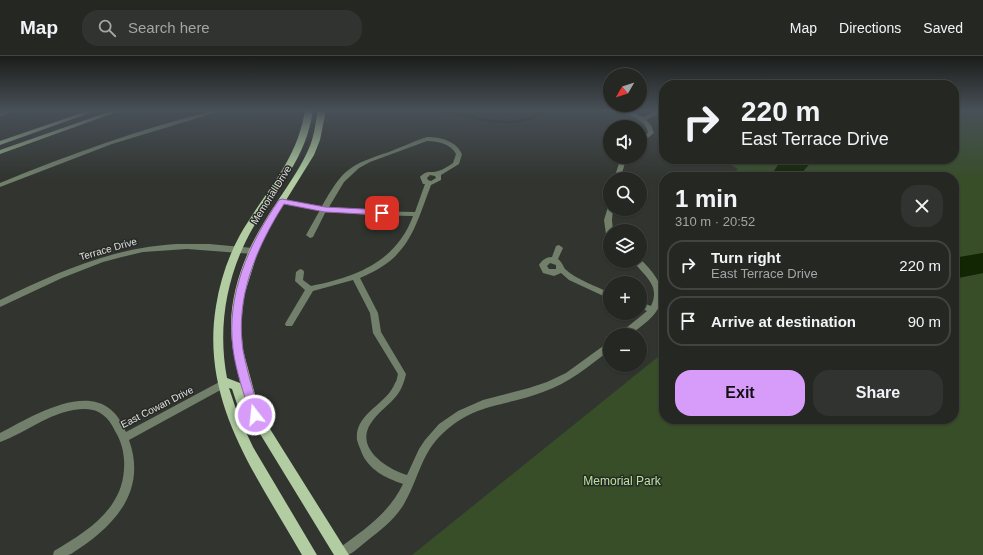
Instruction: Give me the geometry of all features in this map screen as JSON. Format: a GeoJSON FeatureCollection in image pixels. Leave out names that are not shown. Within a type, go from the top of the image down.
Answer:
{"type":"FeatureCollection","features":[{"type":"Feature","properties":{"kind":"main road"},"geometry":{"type":"LineString","coordinates":[[0,143],[28,133]]}},
{"type":"Feature","properties":{"kind":"main road"},"geometry":{"type":"LineString","coordinates":[[0,152],[53,133]]}},
{"type":"Feature","properties":{"kind":"main road","name":"Memorial Drive"},"geometry":{"type":"LineString","coordinates":[[304,133],[297,155],[250,225],[237,249],[228,272],[221,298],[218,330],[223,384],[232,415],[246,445],[310,555]]}},
{"type":"Feature","properties":{"kind":"main road"},"geometry":{"type":"LineString","coordinates":[[312,133],[309,141],[314,146]]}},
{"type":"Feature","properties":{"kind":"main road","name":"Memorial Drive"},"geometry":{"type":"LineString","coordinates":[[318,133],[314,146],[302,171],[266,226],[254,251],[239,296],[236,325],[238,350],[255,415],[341,555]]}},
{"type":"Feature","properties":{"kind":"main road"},"geometry":{"type":"LineString","coordinates":[[267,200],[282,202]]}},
{"type":"Feature","properties":{"kind":"main road"},"geometry":{"type":"LineString","coordinates":[[221,298],[239,296]]}},
{"type":"Feature","properties":{"kind":"main road"},"geometry":{"type":"LineString","coordinates":[[223,384],[230,383],[236,386],[244,409],[255,415]]}},
{"type":"Feature","properties":{"kind":"street"},"geometry":{"type":"LineString","coordinates":[[0,185],[140,133]]}},
{"type":"Feature","properties":{"kind":"street"},"geometry":{"type":"LineString","coordinates":[[289,324],[310,289],[326,286],[355,276],[389,258],[397,250],[405,241],[429,183],[438,181],[440,178],[438,174],[456,164],[459,154],[457,150],[444,141],[436,139],[418,141],[406,148],[378,156],[355,168],[345,176],[310,236]]}},
{"type":"Feature","properties":{"kind":"street"},"geometry":{"type":"LineString","coordinates":[[282,202],[325,210],[417,214]]}},
{"type":"Feature","properties":{"kind":"street","name":"Terrace Drive"},"geometry":{"type":"LineString","coordinates":[[0,304],[73,270],[127,252],[166,246],[198,246],[254,251]]}},
{"type":"Feature","properties":{"kind":"street"},"geometry":{"type":"LineString","coordinates":[[554,261],[559,248]]}},
{"type":"Feature","properties":{"kind":"street"},"geometry":{"type":"LineString","coordinates":[[560,269],[557,272],[551,273],[544,269],[543,265],[546,261],[554,261],[558,263],[560,269],[572,278],[603,293]]}},
{"type":"Feature","properties":{"kind":"street"},"geometry":{"type":"LineString","coordinates":[[631,328],[653,310],[657,301],[657,284],[652,274],[645,268]]}},
{"type":"Feature","properties":{"kind":"street"},"geometry":{"type":"LineString","coordinates":[[300,272],[300,281],[310,289]]}},
{"type":"Feature","properties":{"kind":"street"},"geometry":{"type":"LineString","coordinates":[[355,276],[374,313],[376,333],[402,374],[402,380],[397,390],[373,413],[363,428],[361,438],[363,445],[379,468],[392,476],[410,481]]}},
{"type":"Feature","properties":{"kind":"street"},"geometry":{"type":"LineString","coordinates":[[647,308],[653,310]]}},
{"type":"Feature","properties":{"kind":"street"},"geometry":{"type":"LineString","coordinates":[[341,555],[383,521],[395,509],[410,481],[423,451],[437,432],[452,419],[470,409],[492,400],[542,389],[572,374],[603,350]]}},
{"type":"Feature","properties":{"kind":"street","name":"East Cowan Drive"},"geometry":{"type":"LineString","coordinates":[[0,438],[55,411],[68,407],[86,405],[107,412],[117,423],[124,438],[223,384]]}},
{"type":"Feature","properties":{"kind":"street"},"geometry":{"type":"LineString","coordinates":[[58,555],[81,541],[104,523],[120,503],[128,484],[130,460],[124,438]]}},
{"type":"Feature","properties":{"kind":"green space"},"geometry":{"type":"Polygon","coordinates":[[[959,133],[983,133],[983,253],[959,257],[959,172],[802,172],[810,164],[959,164],[959,133]]]}},
{"type":"Feature","properties":{"kind":"green space"},"geometry":{"type":"Polygon","coordinates":[[[730,164],[779,164],[773,172],[734,172],[738,169],[730,164]]]}},
{"type":"Feature","properties":{"kind":"green space","name":"Memorial Park"},"geometry":{"type":"Polygon","coordinates":[[[983,273],[983,555],[412,555],[639,372],[647,372],[647,366],[659,356],[659,424],[959,424],[959,278],[983,273]]]}},
{"type":"Feature","properties":{"kind":"shaded area"},"geometry":{"type":"Polygon","coordinates":[[[779,164],[810,164],[802,172],[773,172],[779,164]]]}},
{"type":"Feature","properties":{"kind":"shaded area"},"geometry":{"type":"Polygon","coordinates":[[[983,253],[983,273],[959,278],[959,257],[983,253]]]}},
{"type":"Feature","properties":{"kind":"route"},"geometry":{"type":"LineString","coordinates":[[255,415],[238,350],[236,325],[239,296],[246,270],[266,226],[282,202],[325,210],[382,213]]}}]}
